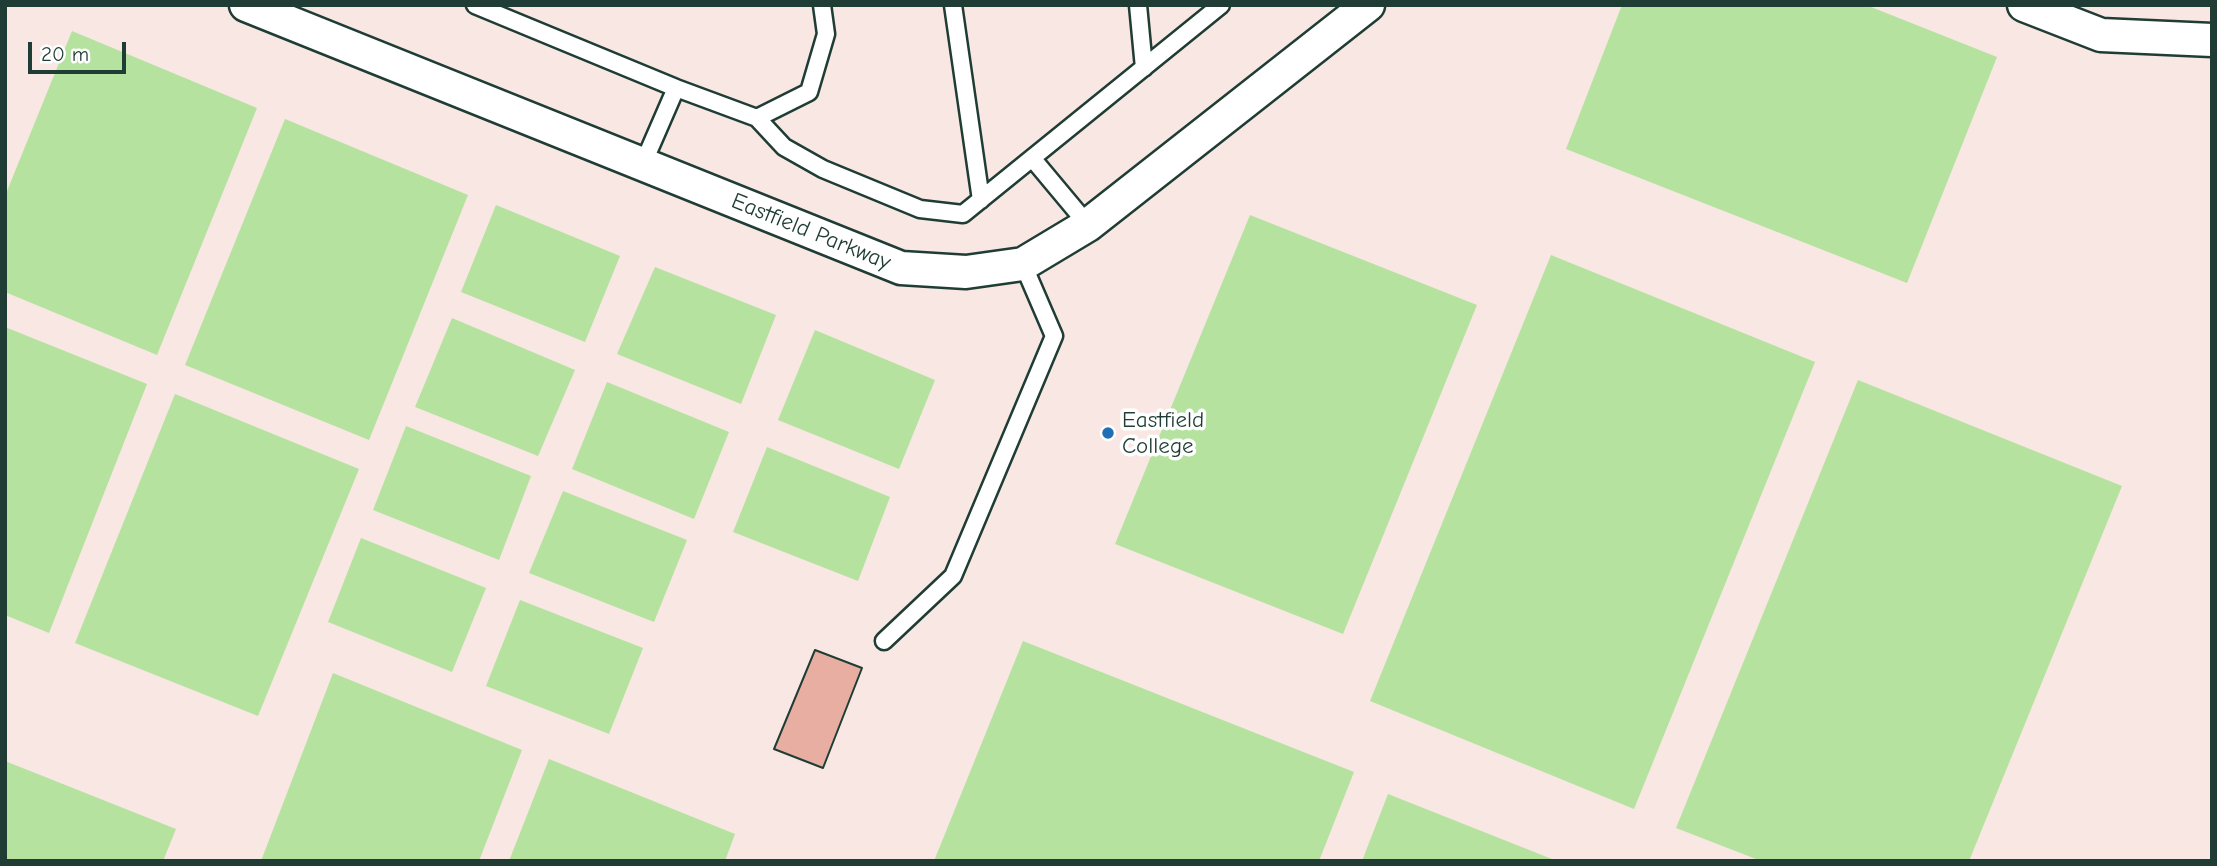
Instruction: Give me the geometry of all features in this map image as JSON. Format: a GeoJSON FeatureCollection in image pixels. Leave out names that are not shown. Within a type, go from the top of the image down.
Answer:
{"type":"FeatureCollection","features":[{"type":"Feature","properties":{"kind":"street","name":"Eastfield Parkway"},"geometry":{"type":"LineString","coordinates":[[246,5],[901,268],[966,272],[1024,264],[1087,225],[1368,5]]}},
{"type":"Feature","properties":{"kind":"street"},"geometry":{"type":"LineString","coordinates":[[2024,5],[2101,35],[2212,40]]}},
{"type":"Feature","properties":{"kind":"lane"},"geometry":{"type":"LineString","coordinates":[[475,5],[676,88],[757,118],[784,147],[823,169],[920,209],[962,214],[1221,5]]}},
{"type":"Feature","properties":{"kind":"lane"},"geometry":{"type":"LineString","coordinates":[[757,118],[808,92],[826,34],[822,5]]}},
{"type":"Feature","properties":{"kind":"lane"},"geometry":{"type":"LineString","coordinates":[[953,5],[981,200]]}},
{"type":"Feature","properties":{"kind":"lane"},"geometry":{"type":"LineString","coordinates":[[1138,5],[1144,68]]}},
{"type":"Feature","properties":{"kind":"lane"},"geometry":{"type":"LineString","coordinates":[[643,164],[676,88]]}},
{"type":"Feature","properties":{"kind":"lane"},"geometry":{"type":"LineString","coordinates":[[1032,158],[1087,225]]}},
{"type":"Feature","properties":{"kind":"lane"},"geometry":{"type":"LineString","coordinates":[[884,641],[953,576],[1054,336],[1024,264]]}},
{"type":"Feature","properties":{"kind":"shaded area","name":"Eastfield College"},"geometry":{"type":"Polygon","coordinates":[[[5,5],[2212,5],[2212,861],[5,861],[5,5]]]}},
{"type":"Feature","properties":{"kind":"green space"},"geometry":{"type":"Polygon","coordinates":[[[1622,5],[1866,5],[1997,57],[1907,283],[1566,149],[1622,5]]]}},
{"type":"Feature","properties":{"kind":"green space"},"geometry":{"type":"Polygon","coordinates":[[[72,31],[257,108],[157,355],[5,292],[5,196],[72,31]]]}},
{"type":"Feature","properties":{"kind":"green space"},"geometry":{"type":"Polygon","coordinates":[[[285,119],[468,195],[369,440],[185,365],[285,119]]]}},
{"type":"Feature","properties":{"kind":"green space"},"geometry":{"type":"Polygon","coordinates":[[[496,205],[620,256],[585,342],[461,292],[496,205]]]}},
{"type":"Feature","properties":{"kind":"green space"},"geometry":{"type":"Polygon","coordinates":[[[1250,215],[1477,305],[1343,634],[1115,544],[1250,215]]]}},
{"type":"Feature","properties":{"kind":"green space"},"geometry":{"type":"Polygon","coordinates":[[[1551,255],[1815,362],[1634,809],[1370,701],[1551,255]]]}},
{"type":"Feature","properties":{"kind":"green space"},"geometry":{"type":"Polygon","coordinates":[[[655,267],[776,315],[741,404],[617,354],[655,267]]]}},
{"type":"Feature","properties":{"kind":"green space"},"geometry":{"type":"Polygon","coordinates":[[[452,318],[575,370],[538,456],[415,407],[452,318]]]}},
{"type":"Feature","properties":{"kind":"green space"},"geometry":{"type":"Polygon","coordinates":[[[5,327],[147,384],[49,633],[5,615],[5,327]]]}},
{"type":"Feature","properties":{"kind":"green space"},"geometry":{"type":"Polygon","coordinates":[[[815,330],[935,380],[899,469],[778,420],[815,330]]]}},
{"type":"Feature","properties":{"kind":"green space"},"geometry":{"type":"Polygon","coordinates":[[[1858,380],[2122,486],[1969,861],[1761,861],[1676,828],[1858,380]]]}},
{"type":"Feature","properties":{"kind":"green space"},"geometry":{"type":"Polygon","coordinates":[[[607,382],[729,432],[694,519],[572,469],[607,382]]]}},
{"type":"Feature","properties":{"kind":"green space"},"geometry":{"type":"Polygon","coordinates":[[[175,394],[359,469],[258,716],[75,643],[175,394]]]}},
{"type":"Feature","properties":{"kind":"green space"},"geometry":{"type":"Polygon","coordinates":[[[406,426],[531,476],[499,560],[373,510],[406,426]]]}},
{"type":"Feature","properties":{"kind":"green space"},"geometry":{"type":"Polygon","coordinates":[[[767,447],[890,497],[858,581],[733,532],[767,447]]]}},
{"type":"Feature","properties":{"kind":"green space"},"geometry":{"type":"Polygon","coordinates":[[[563,491],[687,540],[654,622],[529,573],[563,491]]]}},
{"type":"Feature","properties":{"kind":"green space"},"geometry":{"type":"Polygon","coordinates":[[[361,538],[486,588],[452,672],[328,622],[361,538]]]}},
{"type":"Feature","properties":{"kind":"green space"},"geometry":{"type":"Polygon","coordinates":[[[520,600],[643,648],[609,734],[486,686],[520,600]]]}},
{"type":"Feature","properties":{"kind":"green space"},"geometry":{"type":"Polygon","coordinates":[[[1023,641],[1354,772],[1319,861],[934,861],[1023,641]]]}},
{"type":"Feature","properties":{"kind":"green space"},"geometry":{"type":"Polygon","coordinates":[[[333,673],[522,750],[479,861],[261,861],[333,673]]]}},
{"type":"Feature","properties":{"kind":"green space"},"geometry":{"type":"Polygon","coordinates":[[[549,759],[735,834],[725,861],[509,861],[549,759]]]}},
{"type":"Feature","properties":{"kind":"green space"},"geometry":{"type":"Polygon","coordinates":[[[5,761],[176,829],[163,861],[5,861],[5,761]]]}},
{"type":"Feature","properties":{"kind":"green space"},"geometry":{"type":"Polygon","coordinates":[[[1388,794],[1557,861],[1362,861],[1388,794]]]}},
{"type":"Feature","properties":{"kind":"building"},"geometry":{"type":"Polygon","coordinates":[[[815,650],[862,668],[823,768],[774,749],[815,650]]]}},
{"type":"Feature","properties":{"kind":"place","name":"Eastfield College"},"geometry":{"type":"Point","coordinates":[1108,433]}}]}
